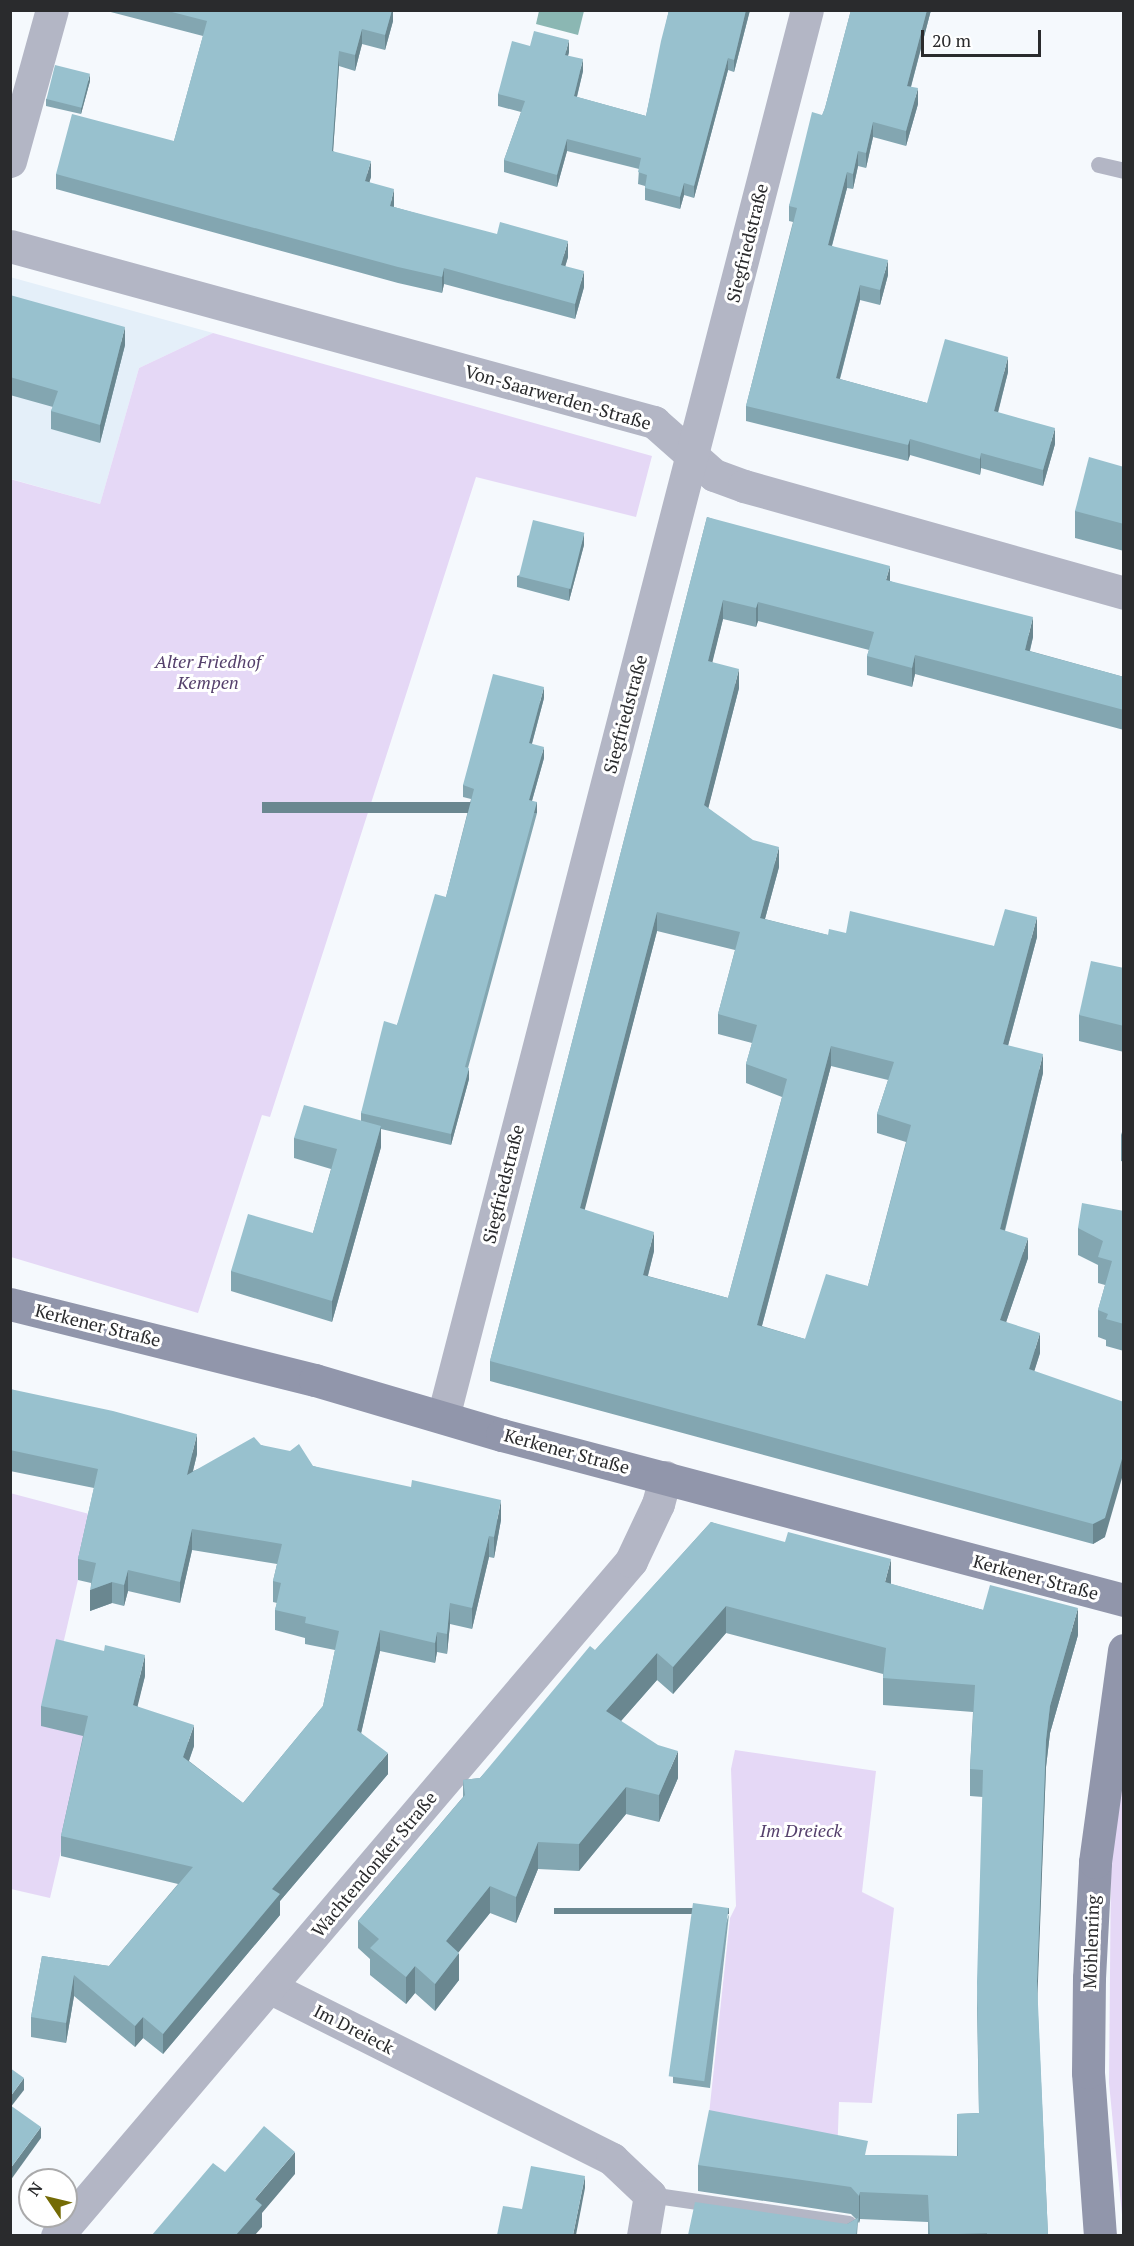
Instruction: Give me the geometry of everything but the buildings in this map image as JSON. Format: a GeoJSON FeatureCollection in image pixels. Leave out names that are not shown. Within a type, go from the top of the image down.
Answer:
{"type":"FeatureCollection","features":[{"type":"Feature","properties":{"kind":"main road","name":"Kerkener Straße"},"geometry":{"type":"LineString","coordinates":[[10,1304],[315,1380],[443,1417],[1124,1600]]}},
{"type":"Feature","properties":{"kind":"main road","name":"Möhlenring"},"geometry":{"type":"LineString","coordinates":[[1100,2235],[1088,2072],[1089,1978],[1095,1862],[1124,1650]]}},
{"type":"Feature","properties":{"kind":"street"},"geometry":{"type":"LineString","coordinates":[[10,161],[52,10]]}},
{"type":"Feature","properties":{"kind":"street","name":"Siegfriedstraße"},"geometry":{"type":"LineString","coordinates":[[443,1417],[807,10]]}},
{"type":"Feature","properties":{"kind":"street","name":"Von-Saarwerden-Straße"},"geometry":{"type":"LineString","coordinates":[[10,246],[654,423],[714,475],[744,486],[1124,593]]}},
{"type":"Feature","properties":{"kind":"street","name":"Wachtendonker Straße"},"geometry":{"type":"LineString","coordinates":[[57,2235],[631,1561],[658,1504],[665,1477]]}},
{"type":"Feature","properties":{"kind":"street","name":"Im Dreieck"},"geometry":{"type":"LineString","coordinates":[[269,1986],[612,2159],[650,2194]]}},
{"type":"Feature","properties":{"kind":"street"},"geometry":{"type":"LineString","coordinates":[[643,2235],[650,2194]]}},
{"type":"Feature","properties":{"kind":"lane"},"geometry":{"type":"LineString","coordinates":[[1099,165],[1124,171]]}},
{"type":"Feature","properties":{"kind":"lane"},"geometry":{"type":"LineString","coordinates":[[650,2194],[849,2224]]}},
{"type":"Feature","properties":{"kind":"shaded area"},"geometry":{"type":"Polygon","coordinates":[[[539,11],[584,11],[578,35],[536,24],[539,11]]]}},
{"type":"Feature","properties":{"kind":"shaded area"},"geometry":{"type":"Polygon","coordinates":[[[10,277],[213,333],[139,368],[100,504],[11,479],[10,277]]]}},
{"type":"Feature","properties":{"kind":"green space","name":"Alter Friedhof Kempen"},"geometry":{"type":"Polygon","coordinates":[[[213,333],[652,456],[636,517],[476,477],[270,1117],[262,1115],[198,1313],[11,1257],[10,479],[100,504],[139,368],[213,333]]]}},
{"type":"Feature","properties":{"kind":"green space"},"geometry":{"type":"Polygon","coordinates":[[[10,1493],[93,1515],[61,1653],[105,1665],[50,1898],[11,1889],[10,1493]]]}},
{"type":"Feature","properties":{"kind":"green space"},"geometry":{"type":"Polygon","coordinates":[[[1123,1745],[1123,2225],[1109,2083],[1111,1863],[1123,1745]]]}},
{"type":"Feature","properties":{"kind":"green space"},"geometry":{"type":"Polygon","coordinates":[[[735,1750],[876,1771],[862,1892],[894,1908],[872,2103],[839,2102],[837,2159],[707,2133],[730,1918],[736,1906],[731,1769],[735,1750]]]}}]}
